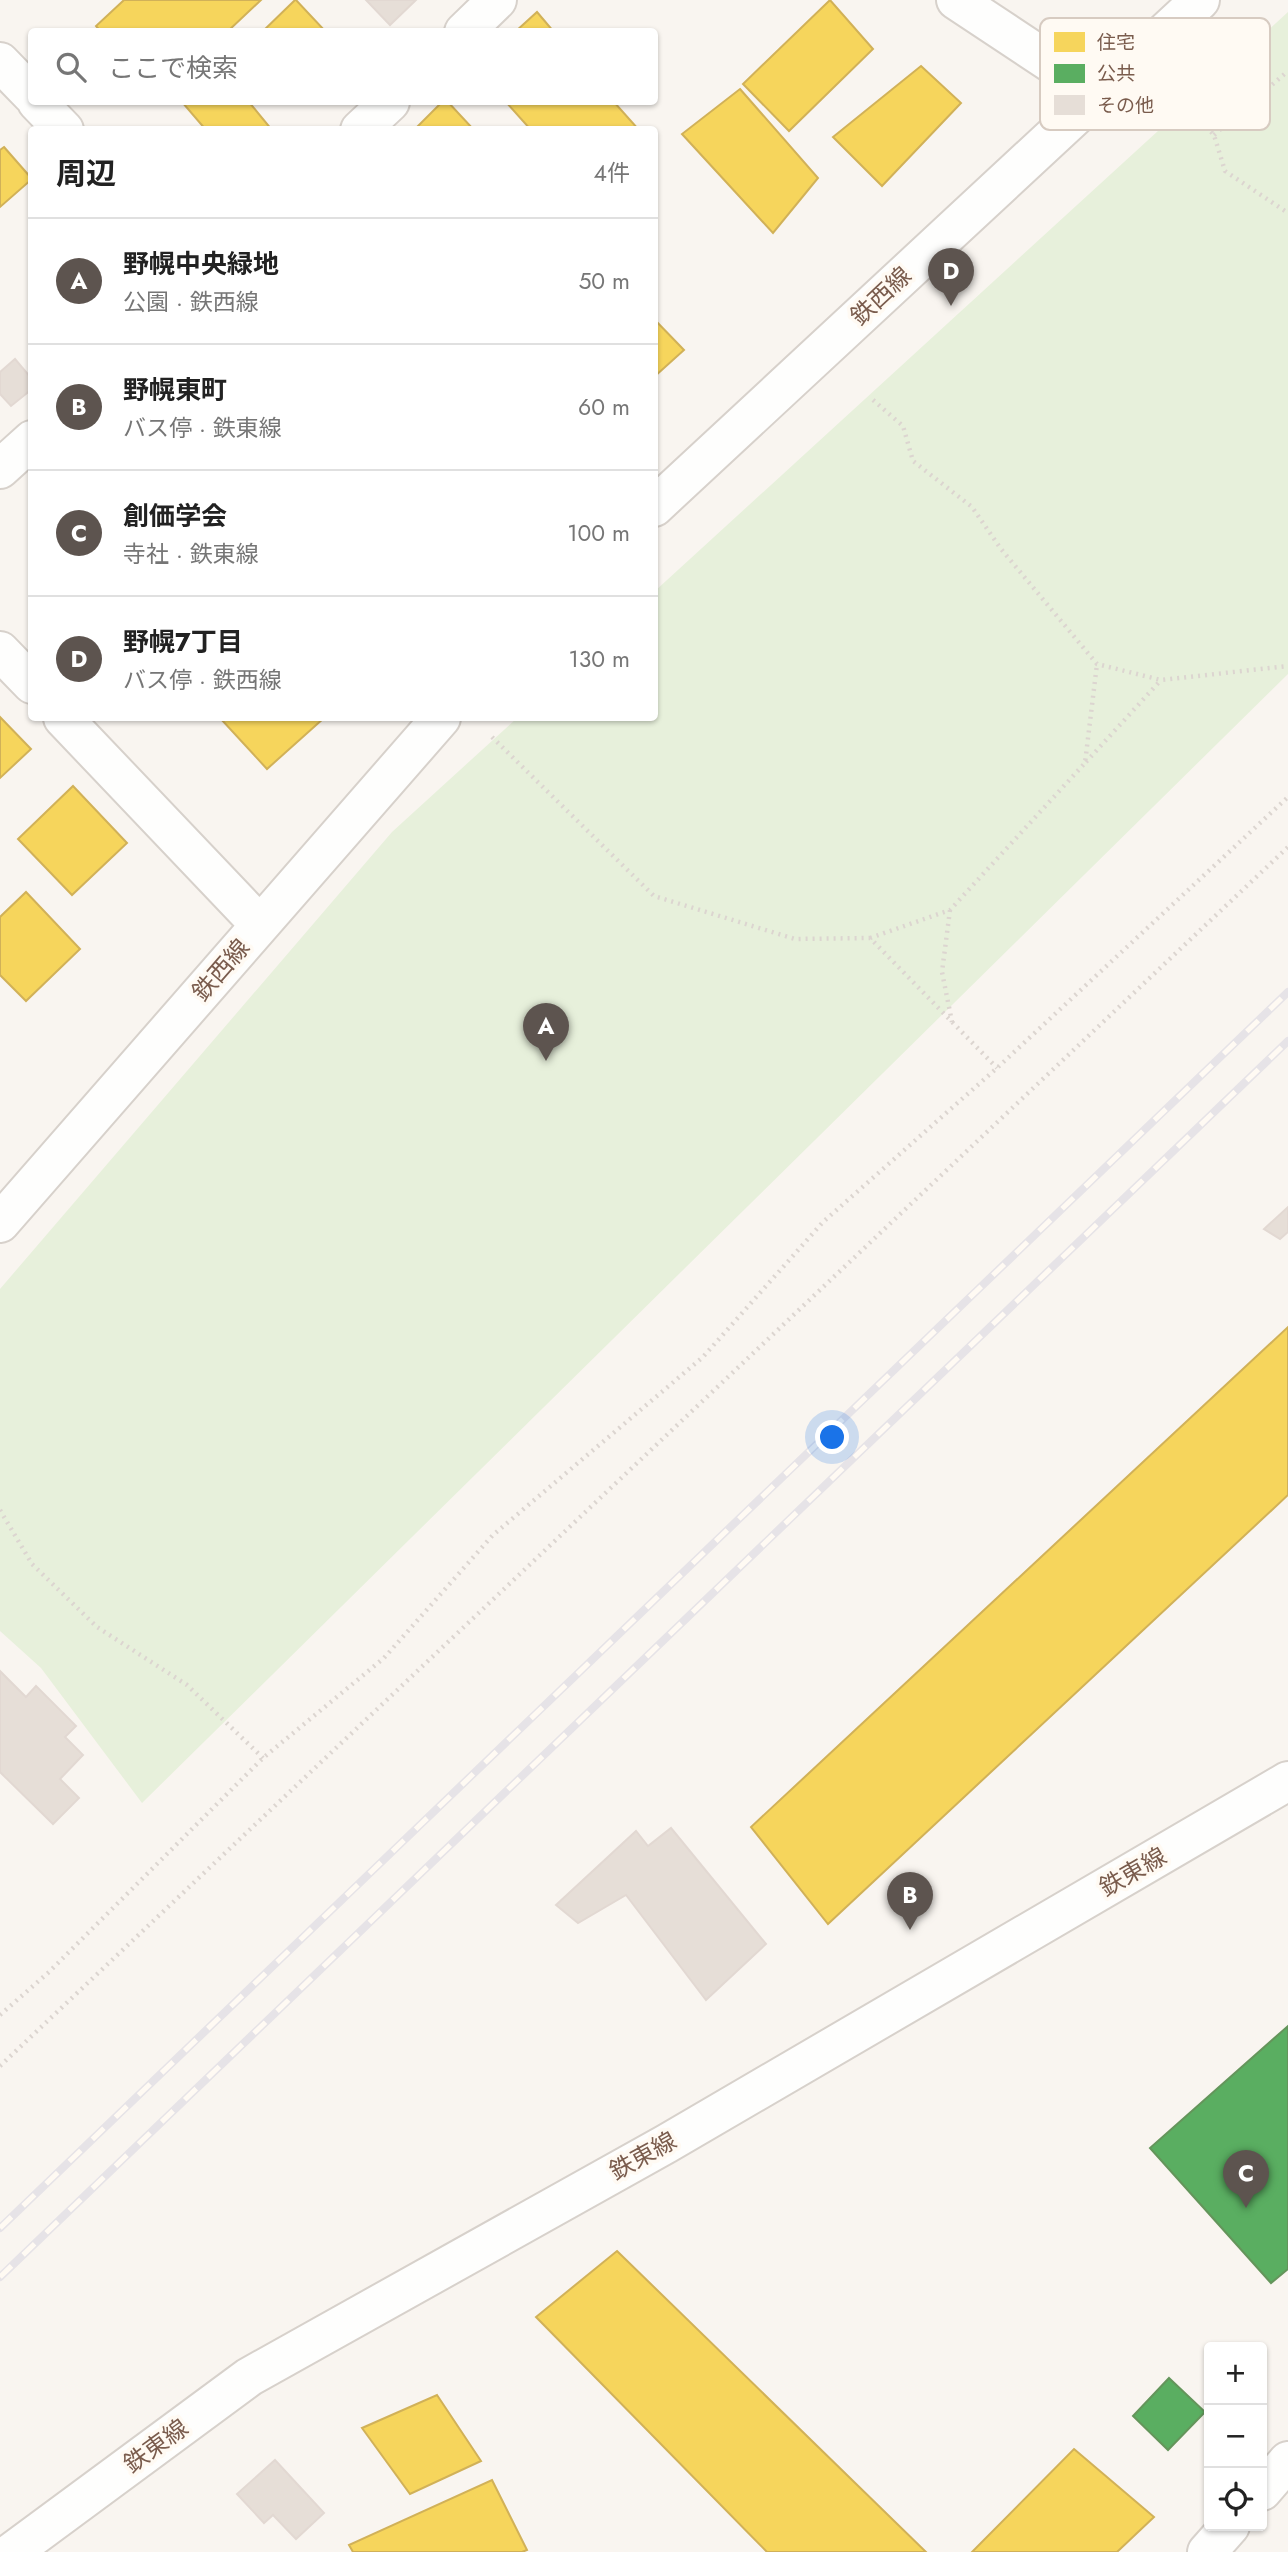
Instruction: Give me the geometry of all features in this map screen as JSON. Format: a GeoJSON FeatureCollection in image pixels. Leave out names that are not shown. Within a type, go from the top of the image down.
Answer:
{"type":"FeatureCollection","features":[{"type":"Feature","properties":{"kind":"street"},"geometry":{"type":"LineString","coordinates":[[468,28],[497,0]]}},
{"type":"Feature","properties":{"kind":"street"},"geometry":{"type":"LineString","coordinates":[[956,0],[1040,56]]}},
{"type":"Feature","properties":{"kind":"street","name":"鉄西線"},"geometry":{"type":"LineString","coordinates":[[1180,18],[1200,0]]}},
{"type":"Feature","properties":{"kind":"street"},"geometry":{"type":"LineString","coordinates":[[0,62],[28,91]]}},
{"type":"Feature","properties":{"kind":"street"},"geometry":{"type":"LineString","coordinates":[[40,105],[60,126]]}},
{"type":"Feature","properties":{"kind":"street"},"geometry":{"type":"LineString","coordinates":[[364,126],[387,105]]}},
{"type":"Feature","properties":{"kind":"street","name":"鉄西線"},"geometry":{"type":"LineString","coordinates":[[658,503],[1059,130]]}},
{"type":"Feature","properties":{"kind":"street"},"geometry":{"type":"LineString","coordinates":[[0,469],[28,444]]}},
{"type":"Feature","properties":{"kind":"street"},"geometry":{"type":"LineString","coordinates":[[0,650],[28,680]]}},
{"type":"Feature","properties":{"kind":"street"},"geometry":{"type":"LineString","coordinates":[[66,721],[260,925]]}},
{"type":"Feature","properties":{"kind":"street","name":"鉄西線"},"geometry":{"type":"LineString","coordinates":[[0,1223],[438,721]]}},
{"type":"Feature","properties":{"kind":"street","name":"鉄東線"},"geometry":{"type":"LineString","coordinates":[[12,2552],[249,2378],[678,2137],[1288,1781]]}},
{"type":"Feature","properties":{"kind":"street"},"geometry":{"type":"LineString","coordinates":[[1267,2485],[1288,2461]]}},
{"type":"Feature","properties":{"kind":"street"},"geometry":{"type":"LineString","coordinates":[[1207,2552],[1226,2531]]}},
{"type":"Feature","properties":{"kind":"path"},"geometry":{"type":"LineString","coordinates":[[1270,87],[1288,71]]}},
{"type":"Feature","properties":{"kind":"path"},"geometry":{"type":"LineString","coordinates":[[1209,130],[1214,135],[1225,171],[1288,213]]}},
{"type":"Feature","properties":{"kind":"path"},"geometry":{"type":"LineString","coordinates":[[1214,135],[1220,130]]}},
{"type":"Feature","properties":{"kind":"path"},"geometry":{"type":"LineString","coordinates":[[873,400],[903,426],[913,461],[972,507],[1001,549],[1097,664],[1161,680],[1288,666]]}},
{"type":"Feature","properties":{"kind":"path"},"geometry":{"type":"LineString","coordinates":[[1085,763],[1097,664]]}},
{"type":"Feature","properties":{"kind":"path"},"geometry":{"type":"LineString","coordinates":[[492,737],[654,896],[795,939],[870,938],[950,910],[1161,680]]}},
{"type":"Feature","properties":{"kind":"path"},"geometry":{"type":"LineString","coordinates":[[0,2015],[49,1972],[264,1758],[384,1658],[493,1535],[703,1357],[823,1222],[997,1068],[1288,797]]}},
{"type":"Feature","properties":{"kind":"path"},"geometry":{"type":"LineString","coordinates":[[0,2066],[1288,847]]}},
{"type":"Feature","properties":{"kind":"path"},"geometry":{"type":"LineString","coordinates":[[950,910],[942,972],[952,1022]]}},
{"type":"Feature","properties":{"kind":"path"},"geometry":{"type":"LineString","coordinates":[[870,938],[997,1068]]}},
{"type":"Feature","properties":{"kind":"path"},"geometry":{"type":"LineString","coordinates":[[0,1510],[32,1564],[97,1627],[187,1685],[264,1758]]}},
{"type":"Feature","properties":{"kind":"green space"},"geometry":{"type":"Polygon","coordinates":[[[1288,12],[1288,674],[142,1803],[41,1668],[0,1631],[0,1289],[392,832],[514,721],[658,721],[658,588],[1159,130],[1270,130],[1270,28],[1288,12]]]}},
{"type":"Feature","properties":{"kind":"building: 住宅"},"geometry":{"type":"Polygon","coordinates":[[[124,0],[261,0],[231,28],[96,26],[124,0]]]}},
{"type":"Feature","properties":{"kind":"building: 住宅"},"geometry":{"type":"Polygon","coordinates":[[[295,0],[322,28],[266,28],[295,0]]]}},
{"type":"Feature","properties":{"kind":"building: 住宅"},"geometry":{"type":"Polygon","coordinates":[[[830,0],[873,49],[789,131],[743,84],[830,0]]]}},
{"type":"Feature","properties":{"kind":"building: 住宅"},"geometry":{"type":"Polygon","coordinates":[[[537,12],[551,28],[519,28],[537,12]]]}},
{"type":"Feature","properties":{"kind":"building: 住宅"},"geometry":{"type":"Polygon","coordinates":[[[921,66],[961,103],[882,186],[833,137],[921,66]]]}},
{"type":"Feature","properties":{"kind":"building: 住宅"},"geometry":{"type":"Polygon","coordinates":[[[740,89],[818,178],[773,233],[682,134],[740,89]]]}},
{"type":"Feature","properties":{"kind":"building: 住宅"},"geometry":{"type":"Polygon","coordinates":[[[185,105],[251,105],[269,126],[203,126],[185,105]]]}},
{"type":"Feature","properties":{"kind":"building: 住宅"},"geometry":{"type":"Polygon","coordinates":[[[439,105],[451,105],[470,126],[418,126],[439,105]]]}},
{"type":"Feature","properties":{"kind":"building: 住宅"},"geometry":{"type":"Polygon","coordinates":[[[509,105],[617,105],[635,126],[527,126],[509,105]]]}},
{"type":"Feature","properties":{"kind":"building: 住宅"},"geometry":{"type":"Polygon","coordinates":[[[4,147],[28,174],[28,182],[0,207],[0,150],[4,147]]]}},
{"type":"Feature","properties":{"kind":"building: 住宅"},"geometry":{"type":"Polygon","coordinates":[[[658,323],[684,350],[658,373],[658,323]]]}},
{"type":"Feature","properties":{"kind":"building: 住宅"},"geometry":{"type":"Polygon","coordinates":[[[0,717],[31,749],[0,778],[0,717]]]}},
{"type":"Feature","properties":{"kind":"building: 住宅"},"geometry":{"type":"Polygon","coordinates":[[[223,721],[321,721],[267,769],[223,721]]]}},
{"type":"Feature","properties":{"kind":"building: 住宅"},"geometry":{"type":"Polygon","coordinates":[[[73,786],[127,843],[72,895],[18,839],[73,786]]]}},
{"type":"Feature","properties":{"kind":"building: 住宅"},"geometry":{"type":"Polygon","coordinates":[[[26,892],[80,949],[26,1001],[0,975],[0,917],[26,892]]]}},
{"type":"Feature","properties":{"kind":"building: 住宅"},"geometry":{"type":"Polygon","coordinates":[[[1288,1327],[1288,1495],[828,1924],[751,1827],[1288,1327]]]}},
{"type":"Feature","properties":{"kind":"building: 住宅"},"geometry":{"type":"Polygon","coordinates":[[[617,2251],[926,2552],[767,2552],[536,2317],[617,2251]]]}},
{"type":"Feature","properties":{"kind":"building: 住宅"},"geometry":{"type":"Polygon","coordinates":[[[437,2395],[481,2461],[410,2494],[362,2428],[437,2395]]]}},
{"type":"Feature","properties":{"kind":"building: 住宅"},"geometry":{"type":"Polygon","coordinates":[[[1074,2449],[1154,2517],[1117,2552],[972,2552],[1074,2449]]]}},
{"type":"Feature","properties":{"kind":"building: 住宅"},"geometry":{"type":"Polygon","coordinates":[[[492,2480],[527,2550],[353,2552],[349,2545],[492,2480]]]}},
{"type":"Feature","properties":{"kind":"building: 公共"},"geometry":{"type":"Polygon","coordinates":[[[1288,2026],[1288,2269],[1271,2283],[1150,2148],[1288,2026]]]}},
{"type":"Feature","properties":{"kind":"building: 公共"},"geometry":{"type":"Polygon","coordinates":[[[1169,2378],[1204,2411],[1168,2450],[1133,2416],[1169,2378]]]}},
{"type":"Feature","properties":{"kind":"building: その他"},"geometry":{"type":"Polygon","coordinates":[[[366,0],[416,0],[390,25],[366,0]]]}},
{"type":"Feature","properties":{"kind":"building: その他"},"geometry":{"type":"Polygon","coordinates":[[[15,359],[28,374],[28,392],[11,406],[0,394],[0,372],[15,359]]]}},
{"type":"Feature","properties":{"kind":"building: その他"},"geometry":{"type":"Polygon","coordinates":[[[1288,1207],[1288,1232],[1280,1239],[1264,1229],[1288,1207]]]}},
{"type":"Feature","properties":{"kind":"building: その他"},"geometry":{"type":"Polygon","coordinates":[[[0,1671],[26,1697],[36,1686],[76,1726],[65,1737],[83,1755],[60,1779],[79,1798],[53,1824],[0,1772],[0,1671]]]}},
{"type":"Feature","properties":{"kind":"building: その他"},"geometry":{"type":"Polygon","coordinates":[[[671,1828],[766,1944],[706,2000],[626,1895],[578,1923],[556,1905],[636,1831],[648,1846],[671,1828]]]}},
{"type":"Feature","properties":{"kind":"building: その他"},"geometry":{"type":"Polygon","coordinates":[[[275,2460],[324,2513],[296,2539],[273,2515],[264,2523],[237,2494],[275,2460]]]}},
{"type":"Feature","properties":{"kind":"railway"},"geometry":{"type":"LineString","coordinates":[[0,2228],[1288,992]]}},
{"type":"Feature","properties":{"kind":"railway"},"geometry":{"type":"LineString","coordinates":[[0,2277],[1288,1041]]}},
{"type":"Feature","properties":{"kind":"place","name":"野幌7丁目"},"geometry":{"type":"Point","coordinates":[951,306]}},
{"type":"Feature","properties":{"kind":"place","name":"野幌中央緑地"},"geometry":{"type":"Point","coordinates":[546,1061]}},
{"type":"Feature","properties":{"kind":"place","name":"野幌東町"},"geometry":{"type":"Point","coordinates":[910,1930]}},
{"type":"Feature","properties":{"kind":"place","name":"創価学会"},"geometry":{"type":"Point","coordinates":[1246,2208]}}]}
